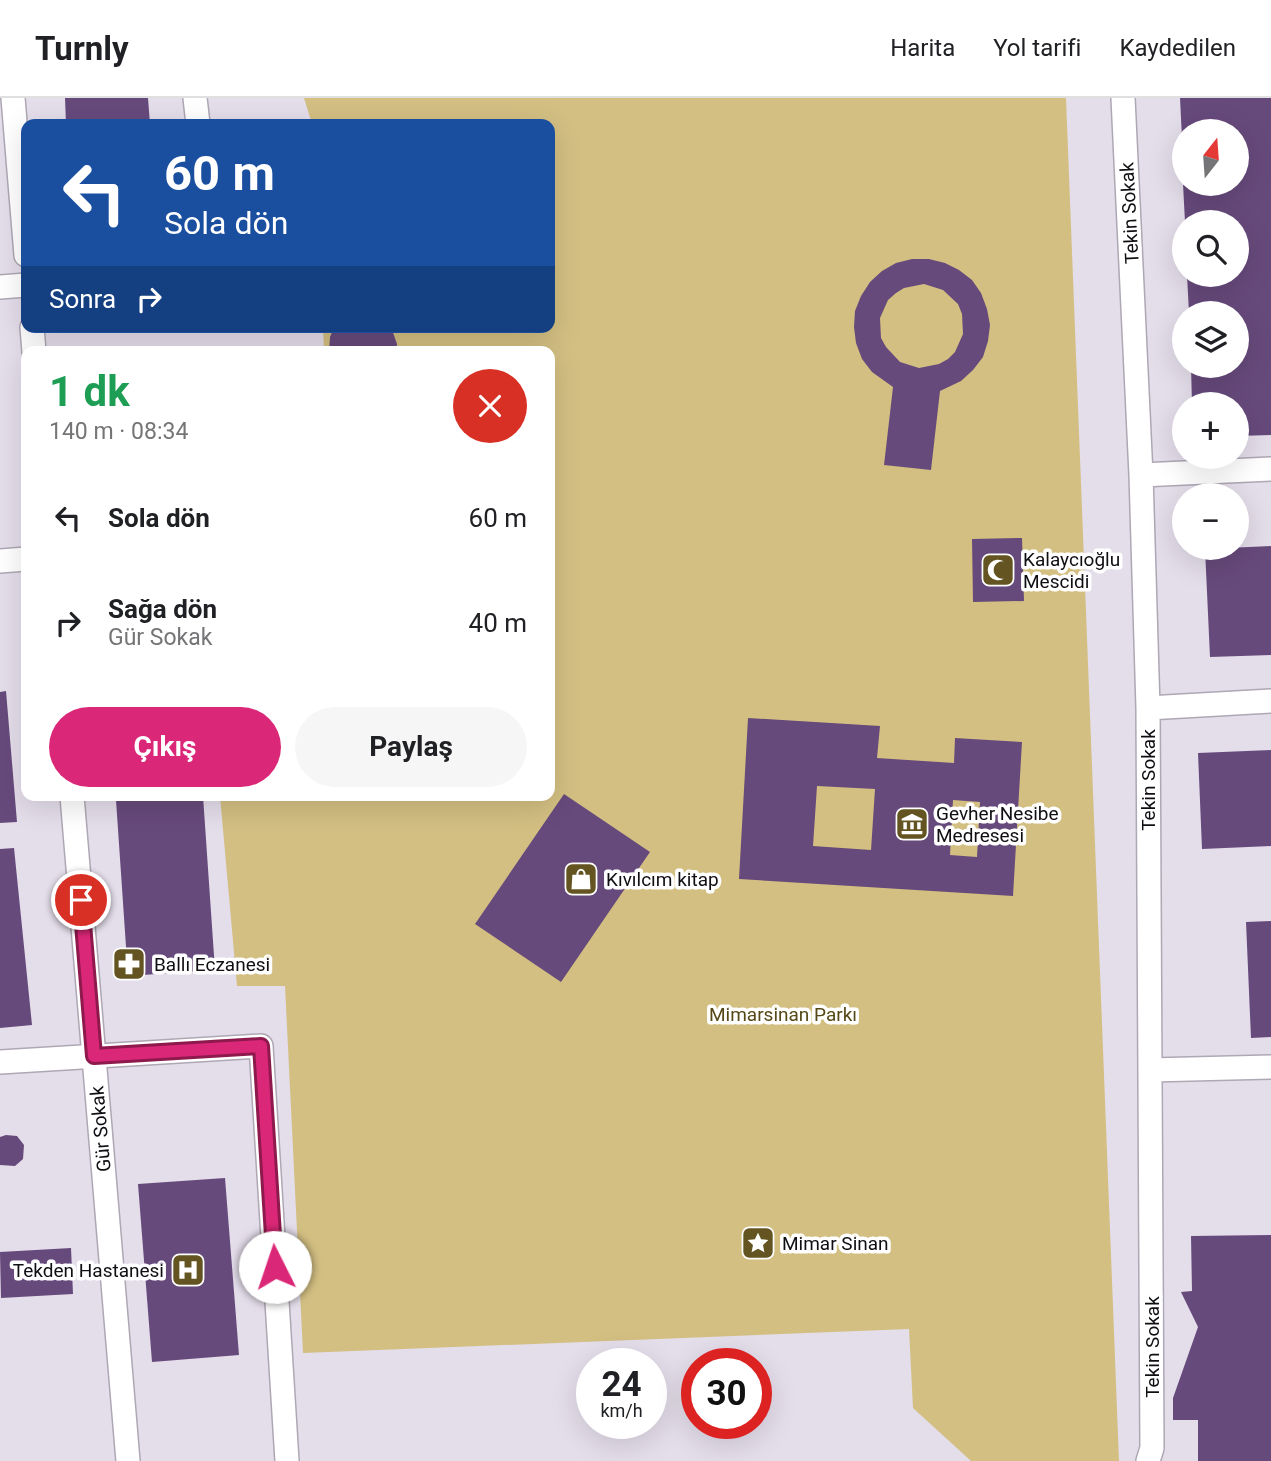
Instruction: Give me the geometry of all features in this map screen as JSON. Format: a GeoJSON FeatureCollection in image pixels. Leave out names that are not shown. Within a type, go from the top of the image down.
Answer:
{"type":"FeatureCollection","features":[{"type":"Feature","properties":{"kind":"street"},"geometry":{"type":"LineString","coordinates":[[13,98],[21,195]]}},
{"type":"Feature","properties":{"kind":"street"},"geometry":{"type":"LineString","coordinates":[[195,98],[197,119]]}},
{"type":"Feature","properties":{"kind":"street","name":"Tekin Sokak"},"geometry":{"type":"LineString","coordinates":[[1124,98],[1141,475],[1148,708],[1152,1448],[1147,1461]]}},
{"type":"Feature","properties":{"kind":"street"},"geometry":{"type":"LineString","coordinates":[[0,287],[21,285]]}},
{"type":"Feature","properties":{"kind":"street"},"geometry":{"type":"LineString","coordinates":[[1141,475],[1271,469]]}},
{"type":"Feature","properties":{"kind":"street"},"geometry":{"type":"LineString","coordinates":[[0,561],[21,559]]}},
{"type":"Feature","properties":{"kind":"street"},"geometry":{"type":"LineString","coordinates":[[1148,708],[1271,701]]}},
{"type":"Feature","properties":{"kind":"street","name":"Gür Sokak"},"geometry":{"type":"LineString","coordinates":[[72,801],[128,1461]]}},
{"type":"Feature","properties":{"kind":"street"},"geometry":{"type":"LineString","coordinates":[[0,1062],[261,1046],[287,1461]]}},
{"type":"Feature","properties":{"kind":"street"},"geometry":{"type":"LineString","coordinates":[[1150,1070],[1271,1067]]}},
{"type":"Feature","properties":{"kind":"green space","name":"Mimarsinan Parkı"},"geometry":{"type":"Polygon","coordinates":[[[304,98],[1066,98],[1119,1461],[971,1461],[913,1408],[909,1329],[303,1353],[285,986],[237,986],[220,801],[555,801],[555,346],[324,346],[323,333],[555,333],[555,119],[310,119],[304,98]]]}},
{"type":"Feature","properties":{"kind":"building"},"geometry":{"type":"Polygon","coordinates":[[[65,98],[148,98],[150,119],[66,119],[65,98]]]}},
{"type":"Feature","properties":{"kind":"building"},"geometry":{"type":"Polygon","coordinates":[[[1180,98],[1271,98],[1271,435],[1249,436],[1249,392],[1192,392],[1191,378],[1249,378],[1249,301],[1188,301],[1188,287],[1249,287],[1249,210],[1184,210],[1184,196],[1250,196],[1250,119],[1181,119],[1180,98]]]}},
{"type":"Feature","properties":{"kind":"building"},"geometry":{"type":"Polygon","coordinates":[[[929,259],[959,270],[972,280],[981,293],[990,325],[983,357],[961,381],[940,391],[931,470],[884,465],[893,387],[872,372],[862,359],[856,343],[855,311],[861,296],[870,282],[896,263],[929,259]],[[924,284],[904,288],[888,300],[880,318],[881,338],[900,362],[919,368],[939,364],[955,352],[963,334],[962,314],[958,304],[943,290],[924,284]]]}},
{"type":"Feature","properties":{"kind":"building"},"geometry":{"type":"Polygon","coordinates":[[[332,333],[393,333],[397,344],[329,346],[332,333]]]}},
{"type":"Feature","properties":{"kind":"building","name":"Kalaycıoğlu Mescidi"},"geometry":{"type":"Polygon","coordinates":[[[1022,538],[1024,601],[973,602],[972,539],[1022,538]]]}},
{"type":"Feature","properties":{"kind":"building"},"geometry":{"type":"Polygon","coordinates":[[[1271,546],[1271,655],[1210,657],[1206,560],[1249,560],[1249,547],[1271,546]]]}},
{"type":"Feature","properties":{"kind":"building"},"geometry":{"type":"Polygon","coordinates":[[[6,691],[17,822],[0,823],[0,692],[6,691]]]}},
{"type":"Feature","properties":{"kind":"building","name":"Gevher Nesibe Medresesi"},"geometry":{"type":"Polygon","coordinates":[[[748,718],[880,726],[877,758],[954,763],[955,738],[1022,742],[1013,896],[739,879],[748,718]],[[817,786],[813,846],[871,850],[875,789],[817,786]],[[953,800],[950,855],[977,857],[980,802],[953,800]]]}},
{"type":"Feature","properties":{"kind":"building"},"geometry":{"type":"Polygon","coordinates":[[[1271,750],[1271,846],[1202,849],[1198,753],[1271,750]]]}},
{"type":"Feature","properties":{"kind":"building"},"geometry":{"type":"Polygon","coordinates":[[[564,794],[650,852],[561,982],[475,924],[564,794]]]}},
{"type":"Feature","properties":{"kind":"building"},"geometry":{"type":"Polygon","coordinates":[[[116,801],[203,801],[215,970],[128,976],[116,801]]]}},
{"type":"Feature","properties":{"kind":"building"},"geometry":{"type":"Polygon","coordinates":[[[14,848],[32,1025],[0,1028],[0,849],[14,848]]]}},
{"type":"Feature","properties":{"kind":"building"},"geometry":{"type":"Polygon","coordinates":[[[1271,921],[1271,1037],[1251,1038],[1246,922],[1271,921]]]}},
{"type":"Feature","properties":{"kind":"building"},"geometry":{"type":"Polygon","coordinates":[[[17,1136],[24,1145],[23,1159],[15,1166],[0,1165],[0,1137],[17,1136]]]}},
{"type":"Feature","properties":{"kind":"building","name":"Tekden Hastanesi"},"geometry":{"type":"Polygon","coordinates":[[[225,1178],[239,1355],[152,1362],[138,1184],[225,1178]]]}},
{"type":"Feature","properties":{"kind":"building"},"geometry":{"type":"Polygon","coordinates":[[[1271,1235],[1271,1461],[1198,1461],[1198,1420],[1173,1420],[1173,1398],[1198,1327],[1181,1292],[1192,1291],[1191,1236],[1271,1235]]]}},
{"type":"Feature","properties":{"kind":"building"},"geometry":{"type":"Polygon","coordinates":[[[71,1248],[73,1294],[1,1298],[0,1252],[71,1248]]]}},
{"type":"Feature","properties":{"kind":"place","name":"Kalaycıoğlu Mescidi"},"geometry":{"type":"Point","coordinates":[998,570]}},
{"type":"Feature","properties":{"kind":"place","name":"Gevher Nesibe Medresesi"},"geometry":{"type":"Point","coordinates":[912,824]}},
{"type":"Feature","properties":{"kind":"place","name":"Kıvılcım kitap"},"geometry":{"type":"Point","coordinates":[581,879]}},
{"type":"Feature","properties":{"kind":"place","name":"Ballı Eczanesi"},"geometry":{"type":"Point","coordinates":[129,964]}},
{"type":"Feature","properties":{"kind":"place","name":"Mimar Sinan"},"geometry":{"type":"Point","coordinates":[758,1243]}},
{"type":"Feature","properties":{"kind":"place","name":"Tekden Hastanesi"},"geometry":{"type":"Point","coordinates":[188,1270]}},
{"type":"Feature","properties":{"kind":"route"},"geometry":{"type":"LineString","coordinates":[[81,900],[94,1056],[261,1046],[275,1267]]}}]}
